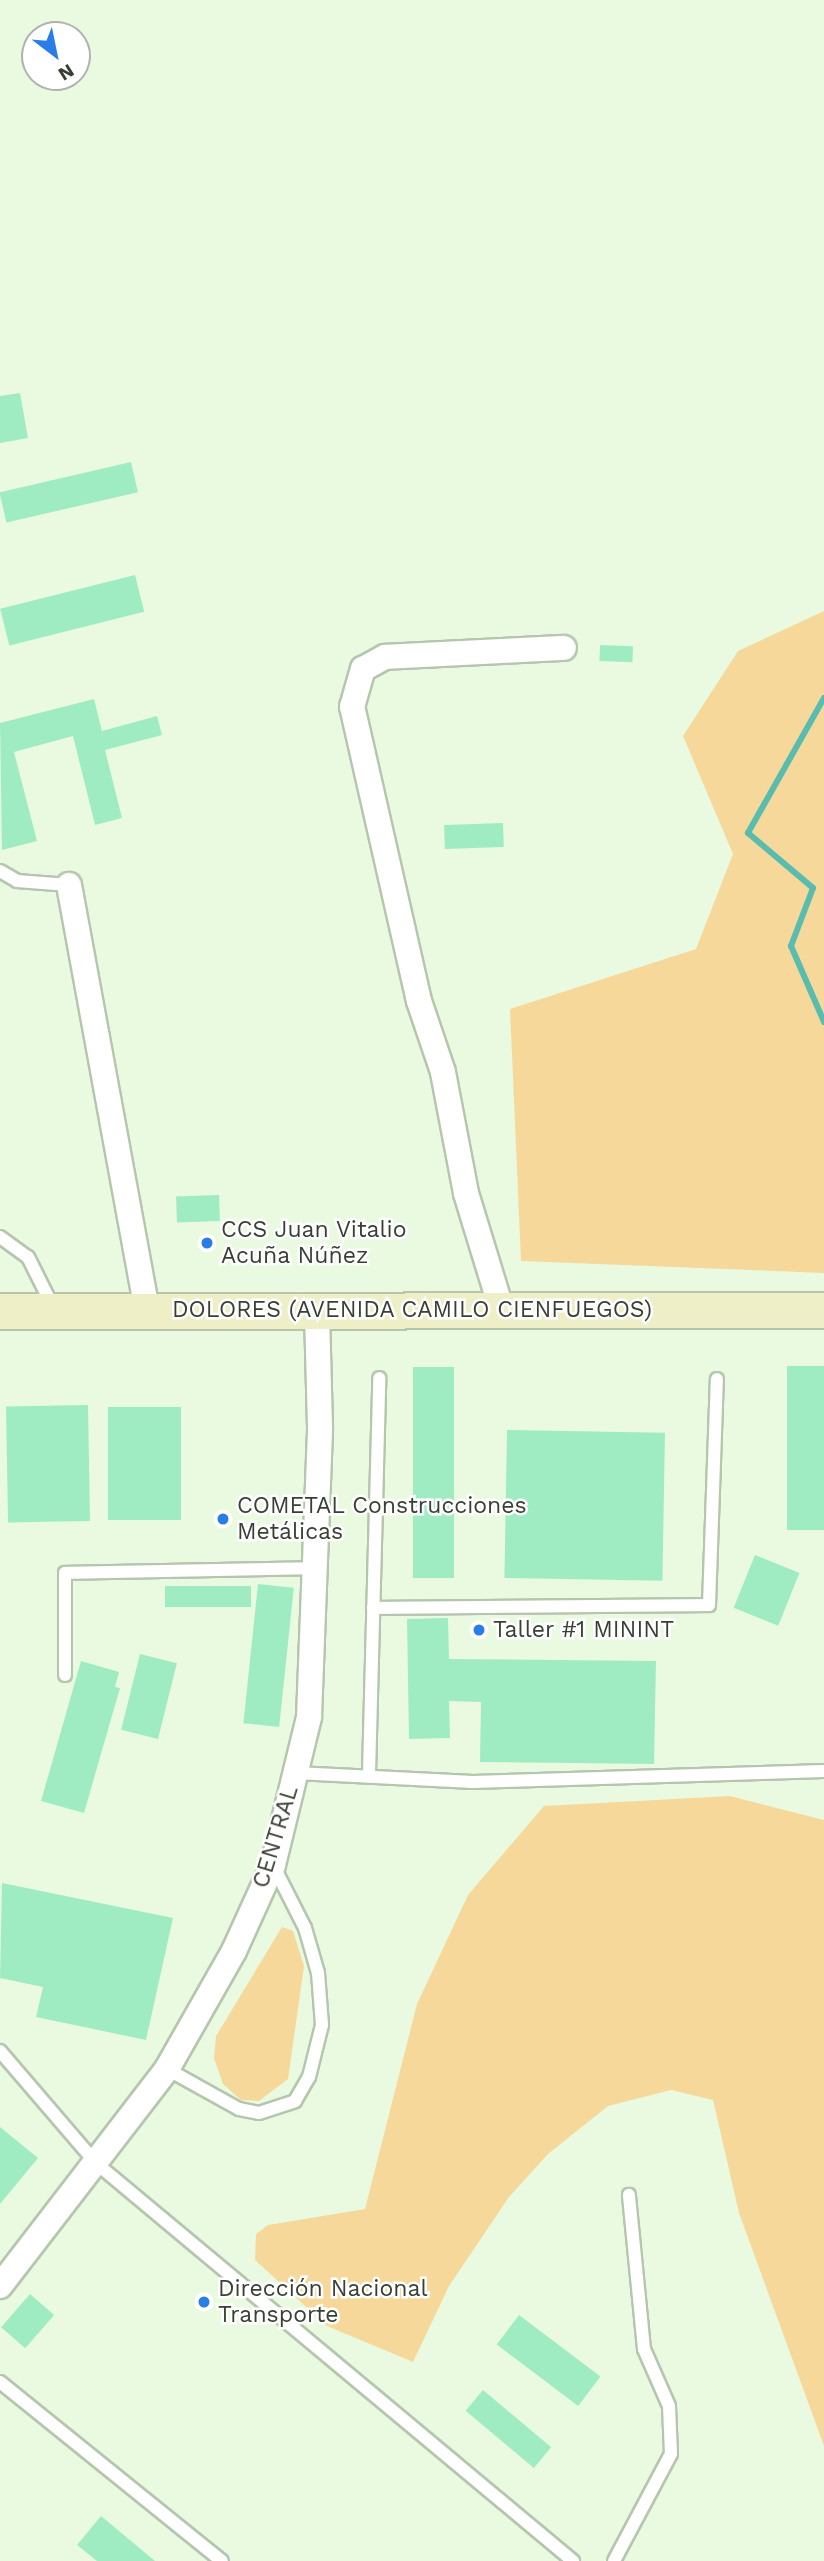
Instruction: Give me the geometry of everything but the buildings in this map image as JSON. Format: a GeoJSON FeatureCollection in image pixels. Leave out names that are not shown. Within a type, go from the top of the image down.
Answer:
{"type":"FeatureCollection","features":[{"type":"Feature","properties":{"kind":"main road","name":"DOLORES (AVENIDA CAMILO CIENFUEGOS)"},"geometry":{"type":"LineString","coordinates":[[0,1311],[824,1310]]}},
{"type":"Feature","properties":{"kind":"street"},"geometry":{"type":"LineString","coordinates":[[502,1311],[466,1192],[443,1072],[419,1001],[352,707],[363,668],[385,657],[564,648]]}},
{"type":"Feature","properties":{"kind":"street"},"geometry":{"type":"LineString","coordinates":[[69,885],[147,1309]]}},
{"type":"Feature","properties":{"kind":"street","name":"CENTRAL"},"geometry":{"type":"LineString","coordinates":[[0,2286],[97,2164],[167,2069],[233,1951],[273,1865],[309,1717],[315,1568],[317,1311]]}},
{"type":"Feature","properties":{"kind":"lane"},"geometry":{"type":"LineString","coordinates":[[0,871],[17,881],[69,885]]}},
{"type":"Feature","properties":{"kind":"lane"},"geometry":{"type":"LineString","coordinates":[[0,1237],[34,1265],[54,1311]]}},
{"type":"Feature","properties":{"kind":"lane"},"geometry":{"type":"LineString","coordinates":[[369,1773],[379,1378]]}},
{"type":"Feature","properties":{"kind":"lane"},"geometry":{"type":"LineString","coordinates":[[373,1608],[709,1605],[717,1379]]}},
{"type":"Feature","properties":{"kind":"lane"},"geometry":{"type":"LineString","coordinates":[[65,1675],[65,1573],[315,1568]]}},
{"type":"Feature","properties":{"kind":"lane"},"geometry":{"type":"LineString","coordinates":[[296,1773],[369,1773],[473,1782],[824,1771]]}},
{"type":"Feature","properties":{"kind":"lane"},"geometry":{"type":"LineString","coordinates":[[167,2069],[239,2109],[259,2113],[295,2101],[309,2077],[322,2025],[318,1973],[305,1928],[273,1865]]}},
{"type":"Feature","properties":{"kind":"lane"},"geometry":{"type":"LineString","coordinates":[[0,2051],[97,2164],[573,2561]]}},
{"type":"Feature","properties":{"kind":"lane"},"geometry":{"type":"LineString","coordinates":[[614,2561],[671,2454],[669,2406],[644,2349],[629,2195]]}},
{"type":"Feature","properties":{"kind":"lane"},"geometry":{"type":"LineString","coordinates":[[0,2382],[222,2561]]}},
{"type":"Feature","properties":{"kind":"shaded area"},"geometry":{"type":"Polygon","coordinates":[[[824,611],[824,1273],[521,1261],[510,1009],[696,949],[733,854],[683,736],[738,651],[824,611]]]}},
{"type":"Feature","properties":{"kind":"shaded area"},"geometry":{"type":"Polygon","coordinates":[[[730,1796],[824,1820],[824,2446],[739,2213],[713,2100],[671,2090],[608,2106],[548,2154],[509,2197],[449,2286],[413,2362],[327,2326],[255,2260],[256,2234],[268,2225],[365,2209],[417,2004],[468,1895],[544,1806],[730,1796]]]}},
{"type":"Feature","properties":{"kind":"shaded area"},"geometry":{"type":"Polygon","coordinates":[[[282,1927],[293,1931],[304,1966],[288,2079],[259,2101],[241,2100],[223,2084],[214,2058],[216,2036],[282,1927]]]}},
{"type":"Feature","properties":{"kind":"waterway"},"geometry":{"type":"LineString","coordinates":[[824,698],[748,833],[813,888],[791,946],[824,1022]]}},
{"type":"Feature","properties":{"kind":"place","name":"CCS Juan Vitalio Acuña Núñez"},"geometry":{"type":"Point","coordinates":[207,1243]}},
{"type":"Feature","properties":{"kind":"place","name":"COMETAL Construcciones Metálicas"},"geometry":{"type":"Point","coordinates":[223,1519]}},
{"type":"Feature","properties":{"kind":"place","name":"Taller #1 MININT"},"geometry":{"type":"Point","coordinates":[479,1630]}},
{"type":"Feature","properties":{"kind":"place","name":"Dirección Nacional Transporte"},"geometry":{"type":"Point","coordinates":[204,2302]}}]}
